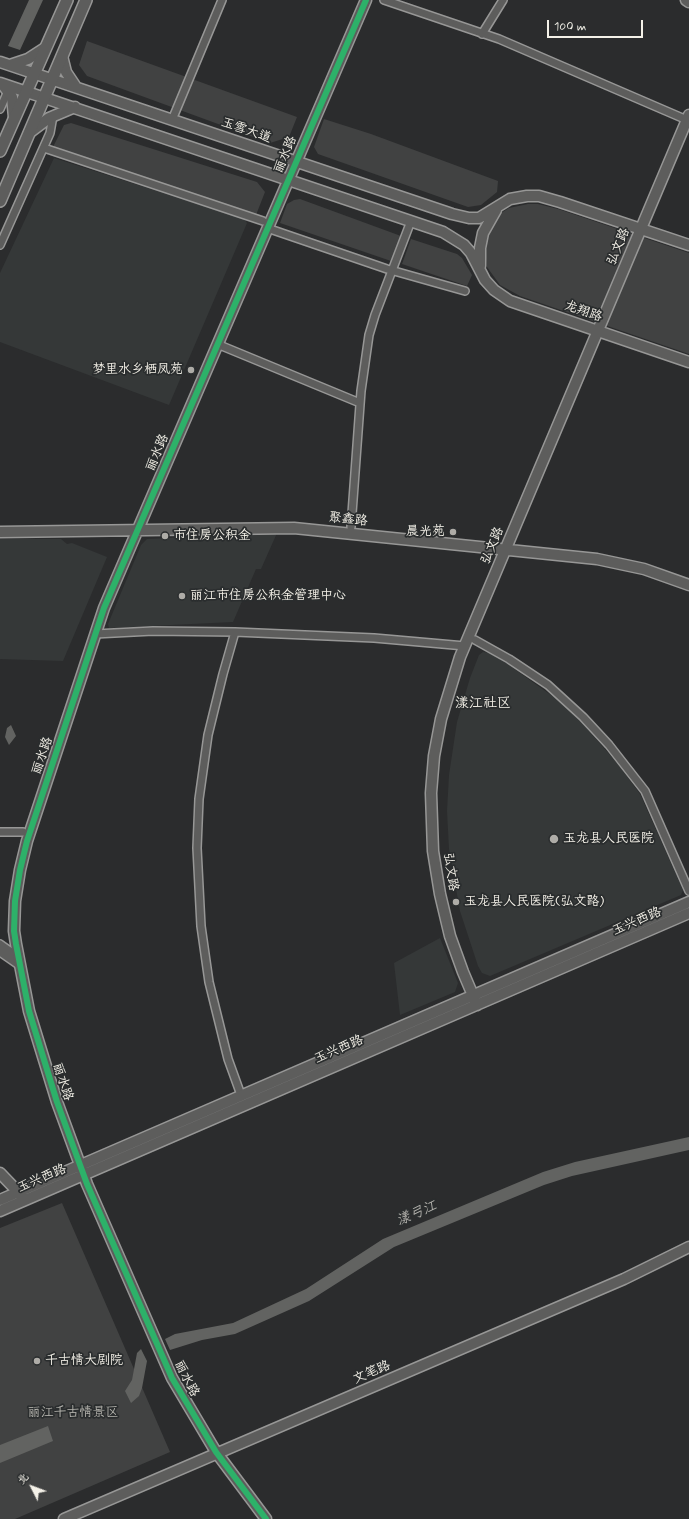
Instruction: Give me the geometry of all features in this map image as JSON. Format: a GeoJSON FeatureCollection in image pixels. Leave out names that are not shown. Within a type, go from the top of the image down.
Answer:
{"type":"FeatureCollection","features":[{"type":"Feature","properties":{"kind":"main road"},"geometry":{"type":"LineString","coordinates":[[0,151],[67,0]]}},
{"type":"Feature","properties":{"kind":"main road"},"geometry":{"type":"LineString","coordinates":[[0,201],[86,0]]}},
{"type":"Feature","properties":{"kind":"street"},"geometry":{"type":"LineString","coordinates":[[172,120],[222,0]]}},
{"type":"Feature","properties":{"kind":"street","name":"丽水路"},"geometry":{"type":"LineString","coordinates":[[293,161],[359,0]]}},
{"type":"Feature","properties":{"kind":"street","name":"丽水路"},"geometry":{"type":"LineString","coordinates":[[12,957],[17,885],[23,855],[41,796],[104,608],[135,526],[285,179],[366,0]]}},
{"type":"Feature","properties":{"kind":"street"},"geometry":{"type":"LineString","coordinates":[[384,0],[498,39],[688,117]]}},
{"type":"Feature","properties":{"kind":"street"},"geometry":{"type":"LineString","coordinates":[[482,34],[503,0]]}},
{"type":"Feature","properties":{"kind":"street"},"geometry":{"type":"LineString","coordinates":[[10,65],[28,59],[45,48]]}},
{"type":"Feature","properties":{"kind":"street"},"geometry":{"type":"LineString","coordinates":[[62,56],[66,72],[76,87]]}},
{"type":"Feature","properties":{"kind":"street","name":"玉雪大道"},"geometry":{"type":"LineString","coordinates":[[0,62],[293,161],[469,218],[478,218],[504,202]]}},
{"type":"Feature","properties":{"kind":"street"},"geometry":{"type":"LineString","coordinates":[[4,86],[26,91],[75,107],[443,232],[461,242],[471,253],[480,270]]}},
{"type":"Feature","properties":{"kind":"street"},"geometry":{"type":"LineString","coordinates":[[0,109],[4,86]]}},
{"type":"Feature","properties":{"kind":"street"},"geometry":{"type":"LineString","coordinates":[[4,86],[13,102],[14,117]]}},
{"type":"Feature","properties":{"kind":"street"},"geometry":{"type":"LineString","coordinates":[[29,133],[53,116],[75,107]]}},
{"type":"Feature","properties":{"kind":"street"},"geometry":{"type":"LineString","coordinates":[[0,245],[44,148],[50,133],[53,116]]}},
{"type":"Feature","properties":{"kind":"street","name":"弘文路"},"geometry":{"type":"LineString","coordinates":[[475,994],[449,906],[439,851],[437,811],[438,775],[447,720],[458,682],[511,546],[644,230],[688,117]]}},
{"type":"Feature","properties":{"kind":"street","name":"弘文路"},"geometry":{"type":"LineString","coordinates":[[644,230],[689,131]]}},
{"type":"Feature","properties":{"kind":"street"},"geometry":{"type":"LineString","coordinates":[[44,148],[392,270],[466,291]]}},
{"type":"Feature","properties":{"kind":"street"},"geometry":{"type":"LineString","coordinates":[[480,270],[479,255],[483,233],[494,213],[504,202],[527,196],[545,197],[689,245]]}},
{"type":"Feature","properties":{"kind":"street"},"geometry":{"type":"LineString","coordinates":[[351,527],[360,403],[369,335],[411,221]]}},
{"type":"Feature","properties":{"kind":"street","name":"丽水路"},"geometry":{"type":"LineString","coordinates":[[259,1519],[214,1455],[166,1381],[77,1166],[12,957],[8,932],[9,900],[14,869],[23,832],[98,606],[217,344],[265,225]]}},
{"type":"Feature","properties":{"kind":"street","name":"龙翔路"},"geometry":{"type":"LineString","coordinates":[[480,270],[489,286],[510,301],[689,362]]}},
{"type":"Feature","properties":{"kind":"street"},"geometry":{"type":"LineString","coordinates":[[217,344],[360,403]]}},
{"type":"Feature","properties":{"kind":"street","name":"聚鑫路"},"geometry":{"type":"LineString","coordinates":[[0,532],[294,521],[511,546],[612,561],[644,569],[689,586]]}},
{"type":"Feature","properties":{"kind":"street","name":"聚鑫路"},"geometry":{"type":"LineString","coordinates":[[0,525],[294,528],[613,555],[646,563],[689,579]]}},
{"type":"Feature","properties":{"kind":"street","name":"弘文路"},"geometry":{"type":"LineString","coordinates":[[480,1004],[457,956],[444,915],[436,873],[431,830],[432,774],[437,737],[450,688],[465,646],[511,546]]}},
{"type":"Feature","properties":{"kind":"street"},"geometry":{"type":"LineString","coordinates":[[95,634],[153,631],[235,632],[374,638],[465,646]]}},
{"type":"Feature","properties":{"kind":"street"},"geometry":{"type":"LineString","coordinates":[[235,632],[222,674],[208,735],[200,793],[197,848],[201,926],[209,982],[228,1059],[241,1095]]}},
{"type":"Feature","properties":{"kind":"street"},"geometry":{"type":"LineString","coordinates":[[474,640],[509,659],[548,685],[583,717],[618,755],[645,791],[689,891]]}},
{"type":"Feature","properties":{"kind":"street"},"geometry":{"type":"LineString","coordinates":[[0,832],[23,832]]}},
{"type":"Feature","properties":{"kind":"street","name":"玉兴西路"},"geometry":{"type":"LineString","coordinates":[[0,1200],[689,902]]}},
{"type":"Feature","properties":{"kind":"street","name":"玉兴西路"},"geometry":{"type":"LineString","coordinates":[[0,1211],[689,914]]}},
{"type":"Feature","properties":{"kind":"street"},"geometry":{"type":"LineString","coordinates":[[0,944],[12,957]]}},
{"type":"Feature","properties":{"kind":"street"},"geometry":{"type":"LineString","coordinates":[[0,1173],[26,1200]]}},
{"type":"Feature","properties":{"kind":"street","name":"文笔路"},"geometry":{"type":"LineString","coordinates":[[64,1519],[624,1279],[689,1247]]}},
{"type":"Feature","properties":{"kind":"street","name":"丽水路"},"geometry":{"type":"LineString","coordinates":[[214,1455],[266,1519]]}},
{"type":"Feature","properties":{"kind":"shaded area"},"geometry":{"type":"Polygon","coordinates":[[[29,0],[43,0],[20,50],[8,46],[29,0]]]}},
{"type":"Feature","properties":{"kind":"shaded area"},"geometry":{"type":"Polygon","coordinates":[[[54,158],[244,219],[247,223],[169,405],[0,342],[0,273],[54,158]]]}},
{"type":"Feature","properties":{"kind":"shaded area","name":"丽江市住房公积金管理中心"},"geometry":{"type":"Polygon","coordinates":[[[277,533],[261,569],[256,569],[233,622],[109,628],[108,624],[141,545],[147,539],[277,533]]]}},
{"type":"Feature","properties":{"kind":"shaded area"},"geometry":{"type":"Polygon","coordinates":[[[0,539],[61,539],[67,544],[72,543],[107,557],[63,661],[0,659],[0,539]]]}},
{"type":"Feature","properties":{"kind":"shaded area","name":"玉龙县人民医院"},"geometry":{"type":"Polygon","coordinates":[[[483,652],[490,653],[506,663],[555,698],[580,721],[618,764],[640,794],[683,890],[681,895],[490,976],[482,973],[478,966],[460,911],[449,849],[447,811],[449,775],[457,722],[470,678],[479,655],[483,652]]]}},
{"type":"Feature","properties":{"kind":"shaded area"},"geometry":{"type":"Polygon","coordinates":[[[11,725],[16,736],[9,745],[5,737],[7,728],[11,725]]]}},
{"type":"Feature","properties":{"kind":"shaded area"},"geometry":{"type":"Polygon","coordinates":[[[440,938],[458,983],[455,992],[400,1015],[394,963],[440,938]]]}},
{"type":"Feature","properties":{"kind":"shaded area"},"geometry":{"type":"Polygon","coordinates":[[[689,1137],[689,1150],[572,1176],[544,1185],[394,1247],[309,1301],[235,1334],[202,1340],[170,1350],[165,1339],[175,1334],[233,1323],[306,1289],[383,1239],[543,1172],[575,1162],[689,1137]]]}},
{"type":"Feature","properties":{"kind":"shaded area"},"geometry":{"type":"Polygon","coordinates":[[[141,1349],[147,1361],[142,1388],[139,1396],[131,1403],[125,1391],[132,1380],[137,1353],[141,1349]]]}},
{"type":"Feature","properties":{"kind":"shaded area"},"geometry":{"type":"Polygon","coordinates":[[[48,1426],[53,1441],[0,1463],[0,1445],[48,1426]]]}},
{"type":"Feature","properties":{"kind":"green space"},"geometry":{"type":"Polygon","coordinates":[[[87,41],[297,117],[289,137],[270,143],[87,76],[79,65],[87,41]]]}},
{"type":"Feature","properties":{"kind":"green space"},"geometry":{"type":"Polygon","coordinates":[[[324,119],[371,134],[498,181],[497,192],[481,205],[468,207],[318,154],[314,147],[324,119]]]}},
{"type":"Feature","properties":{"kind":"green space"},"geometry":{"type":"Polygon","coordinates":[[[71,123],[257,182],[265,192],[256,215],[53,147],[64,125],[71,123]]]}},
{"type":"Feature","properties":{"kind":"green space"},"geometry":{"type":"Polygon","coordinates":[[[300,199],[401,236],[391,261],[280,223],[287,204],[294,200],[300,199]]]}},
{"type":"Feature","properties":{"kind":"green space"},"geometry":{"type":"Polygon","coordinates":[[[528,204],[538,204],[558,209],[689,253],[689,354],[520,296],[500,285],[487,267],[484,242],[498,215],[509,208],[528,204]]]}},
{"type":"Feature","properties":{"kind":"green space"},"geometry":{"type":"Polygon","coordinates":[[[411,239],[457,254],[462,258],[472,275],[467,286],[402,264],[411,239]]]}},
{"type":"Feature","properties":{"kind":"green space","name":"丽江千古情景区"},"geometry":{"type":"Polygon","coordinates":[[[62,1203],[170,1452],[15,1519],[0,1519],[0,1228],[62,1203]]]}},
{"type":"Feature","properties":{"kind":"cycle path"},"geometry":{"type":"LineString","coordinates":[[266,1519],[216,1452],[172,1378],[87,1184],[57,1102],[29,1011],[14,931],[15,901],[27,841],[104,608],[366,0]]}},
{"type":"Feature","properties":{"kind":"place","name":"梦里水乡栖凤苑"},"geometry":{"type":"Point","coordinates":[191,370]}},
{"type":"Feature","properties":{"kind":"place","name":"晨光苑"},"geometry":{"type":"Point","coordinates":[453,532]}},
{"type":"Feature","properties":{"kind":"place","name":"市住房公积金"},"geometry":{"type":"Point","coordinates":[165,536]}},
{"type":"Feature","properties":{"kind":"place","name":"丽江市住房公积金管理中心"},"geometry":{"type":"Point","coordinates":[182,596]}},
{"type":"Feature","properties":{"kind":"place","name":"玉龙县人民医院"},"geometry":{"type":"Point","coordinates":[554,839]}},
{"type":"Feature","properties":{"kind":"place","name":"玉龙县人民医院(弘文路)"},"geometry":{"type":"Point","coordinates":[456,902]}},
{"type":"Feature","properties":{"kind":"place","name":"千古情大剧院"},"geometry":{"type":"Point","coordinates":[37,1361]}},
{"type":"Feature","properties":{"kind":"district","name":"漾江社区"},"geometry":{"type":"Point","coordinates":[483,704]}},
{"type":"Feature","properties":{"kind":"water label","name":"漾弓江"},"geometry":{"type":"Point","coordinates":[417,1214]}}]}
